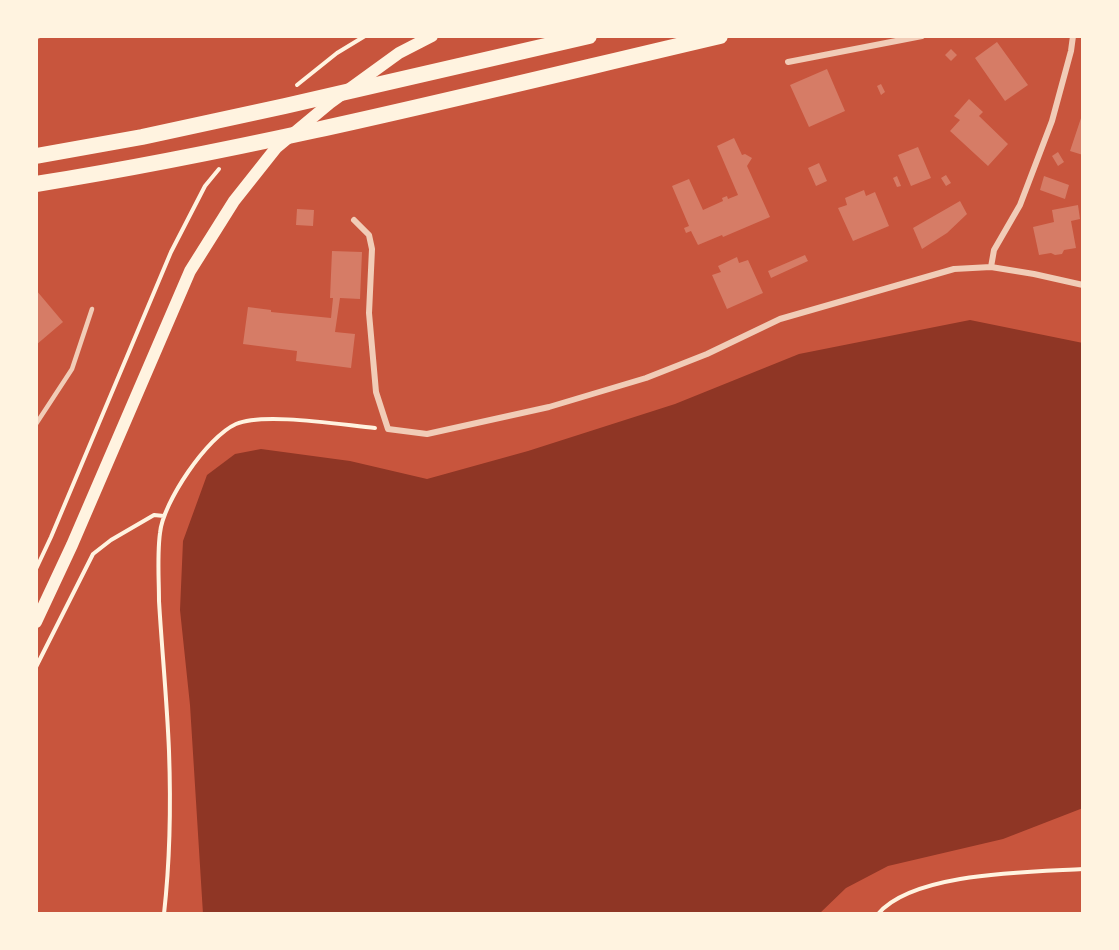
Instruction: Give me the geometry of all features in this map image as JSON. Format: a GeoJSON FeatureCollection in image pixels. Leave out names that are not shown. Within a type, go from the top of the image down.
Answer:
{"type":"FeatureCollection","features":[{"type":"Feature","properties":{"kind":"highway"},"geometry":{"type":"LineString","coordinates":[[36,156],[153,135],[589,36]]}},
{"type":"Feature","properties":{"kind":"highway"},"geometry":{"type":"LineString","coordinates":[[36,184],[146,166],[281,138],[720,36]]}},
{"type":"Feature","properties":{"kind":"main road"},"geometry":{"type":"LineString","coordinates":[[36,622],[72,545],[190,271],[234,201],[276,148],[330,103],[399,53],[432,36]]}},
{"type":"Feature","properties":{"kind":"street"},"geometry":{"type":"LineString","coordinates":[[788,62],[922,36]]}},
{"type":"Feature","properties":{"kind":"street"},"geometry":{"type":"LineString","coordinates":[[991,267],[994,250],[1020,205],[1052,121],[1073,36]]}},
{"type":"Feature","properties":{"kind":"street"},"geometry":{"type":"LineString","coordinates":[[354,220],[369,235],[372,249],[369,313],[376,392],[388,429],[427,434],[549,407],[646,378],[707,354],[780,319],[954,269],[991,267],[1083,285]]}},
{"type":"Feature","properties":{"kind":"lane"},"geometry":{"type":"LineString","coordinates":[[36,424],[72,369],[92,309]]}},
{"type":"Feature","properties":{"kind":"path"},"geometry":{"type":"LineString","coordinates":[[164,914],[168,876],[169,751],[159,580],[160,532],[167,504],[197,460],[219,434],[237,423],[267,418],[388,429]]}},
{"type":"Feature","properties":{"kind":"path"},"geometry":{"type":"LineString","coordinates":[[36,667],[93,554],[111,540],[154,515],[164,516]]}},
{"type":"Feature","properties":{"kind":"path"},"geometry":{"type":"LineString","coordinates":[[878,914],[885,906],[906,893],[931,885],[1030,872],[1083,869]]}},
{"type":"Feature","properties":{"kind":"shaded area"},"geometry":{"type":"Polygon","coordinates":[[[970,320],[1083,343],[1083,808],[1003,839],[888,866],[846,888],[819,914],[203,914],[190,705],[180,610],[183,541],[207,475],[235,454],[261,449],[350,461],[427,479],[528,451],[675,404],[799,354],[970,320]]]}},
{"type":"Feature","properties":{"kind":"building"},"geometry":{"type":"Polygon","coordinates":[[[997,42],[1028,85],[1005,101],[975,58],[997,42]]]}},
{"type":"Feature","properties":{"kind":"building"},"geometry":{"type":"Polygon","coordinates":[[[951,49],[957,55],[951,61],[945,55],[951,49]]]}},
{"type":"Feature","properties":{"kind":"building"},"geometry":{"type":"Polygon","coordinates":[[[827,69],[845,111],[809,127],[790,85],[827,69]]]}},
{"type":"Feature","properties":{"kind":"building"},"geometry":{"type":"Polygon","coordinates":[[[881,84],[885,92],[881,95],[877,86],[881,84]]]}},
{"type":"Feature","properties":{"kind":"building"},"geometry":{"type":"Polygon","coordinates":[[[969,99],[983,112],[979,116],[1008,144],[988,166],[950,131],[960,120],[954,116],[969,99]]]}},
{"type":"Feature","properties":{"kind":"building"},"geometry":{"type":"Polygon","coordinates":[[[1083,112],[1083,155],[1070,151],[1083,112]]]}},
{"type":"Feature","properties":{"kind":"building"},"geometry":{"type":"Polygon","coordinates":[[[734,138],[742,155],[745,154],[752,158],[747,166],[770,217],[698,245],[691,231],[686,233],[684,228],[689,226],[672,186],[689,179],[703,210],[723,201],[722,198],[727,196],[728,199],[738,195],[717,146],[734,138]]]}},
{"type":"Feature","properties":{"kind":"building"},"geometry":{"type":"Polygon","coordinates":[[[918,147],[931,178],[911,186],[898,155],[918,147]]]}},
{"type":"Feature","properties":{"kind":"building"},"geometry":{"type":"Polygon","coordinates":[[[1058,152],[1064,162],[1058,166],[1052,156],[1058,152]]]}},
{"type":"Feature","properties":{"kind":"building"},"geometry":{"type":"Polygon","coordinates":[[[819,163],[827,181],[816,186],[808,168],[819,163]]]}},
{"type":"Feature","properties":{"kind":"building"},"geometry":{"type":"Polygon","coordinates":[[[946,175],[951,183],[946,186],[941,178],[946,175]]]}},
{"type":"Feature","properties":{"kind":"building"},"geometry":{"type":"Polygon","coordinates":[[[897,176],[901,186],[897,187],[893,178],[897,176]]]}},
{"type":"Feature","properties":{"kind":"building"},"geometry":{"type":"Polygon","coordinates":[[[1044,176],[1069,185],[1065,199],[1040,190],[1044,176]]]}},
{"type":"Feature","properties":{"kind":"building"},"geometry":{"type":"Polygon","coordinates":[[[864,190],[866,196],[875,192],[889,226],[853,241],[838,208],[847,205],[845,198],[864,190]]]}},
{"type":"Feature","properties":{"kind":"building"},"geometry":{"type":"Polygon","coordinates":[[[960,201],[967,214],[947,233],[922,249],[913,228],[960,201]]]}},
{"type":"Feature","properties":{"kind":"building"},"geometry":{"type":"Polygon","coordinates":[[[1078,205],[1080,219],[1071,221],[1076,248],[1064,250],[1062,254],[1039,255],[1033,227],[1054,222],[1052,210],[1078,205]]]}},
{"type":"Feature","properties":{"kind":"building"},"geometry":{"type":"Polygon","coordinates":[[[297,209],[314,210],[313,226],[296,225],[297,209]]]}},
{"type":"Feature","properties":{"kind":"building"},"geometry":{"type":"Polygon","coordinates":[[[332,251],[362,252],[360,299],[340,298],[335,332],[355,334],[351,368],[296,361],[297,351],[243,344],[248,307],[271,310],[271,312],[331,318],[332,251]]]}},
{"type":"Feature","properties":{"kind":"building"},"geometry":{"type":"Polygon","coordinates":[[[805,255],[808,261],[771,278],[768,271],[805,255]]]}},
{"type":"Feature","properties":{"kind":"building"},"geometry":{"type":"Polygon","coordinates":[[[737,257],[739,263],[748,260],[763,293],[727,309],[712,275],[721,272],[718,266],[737,257]]]}},
{"type":"Feature","properties":{"kind":"building"},"geometry":{"type":"Polygon","coordinates":[[[36,290],[63,322],[36,345],[36,290]]]}}]}
